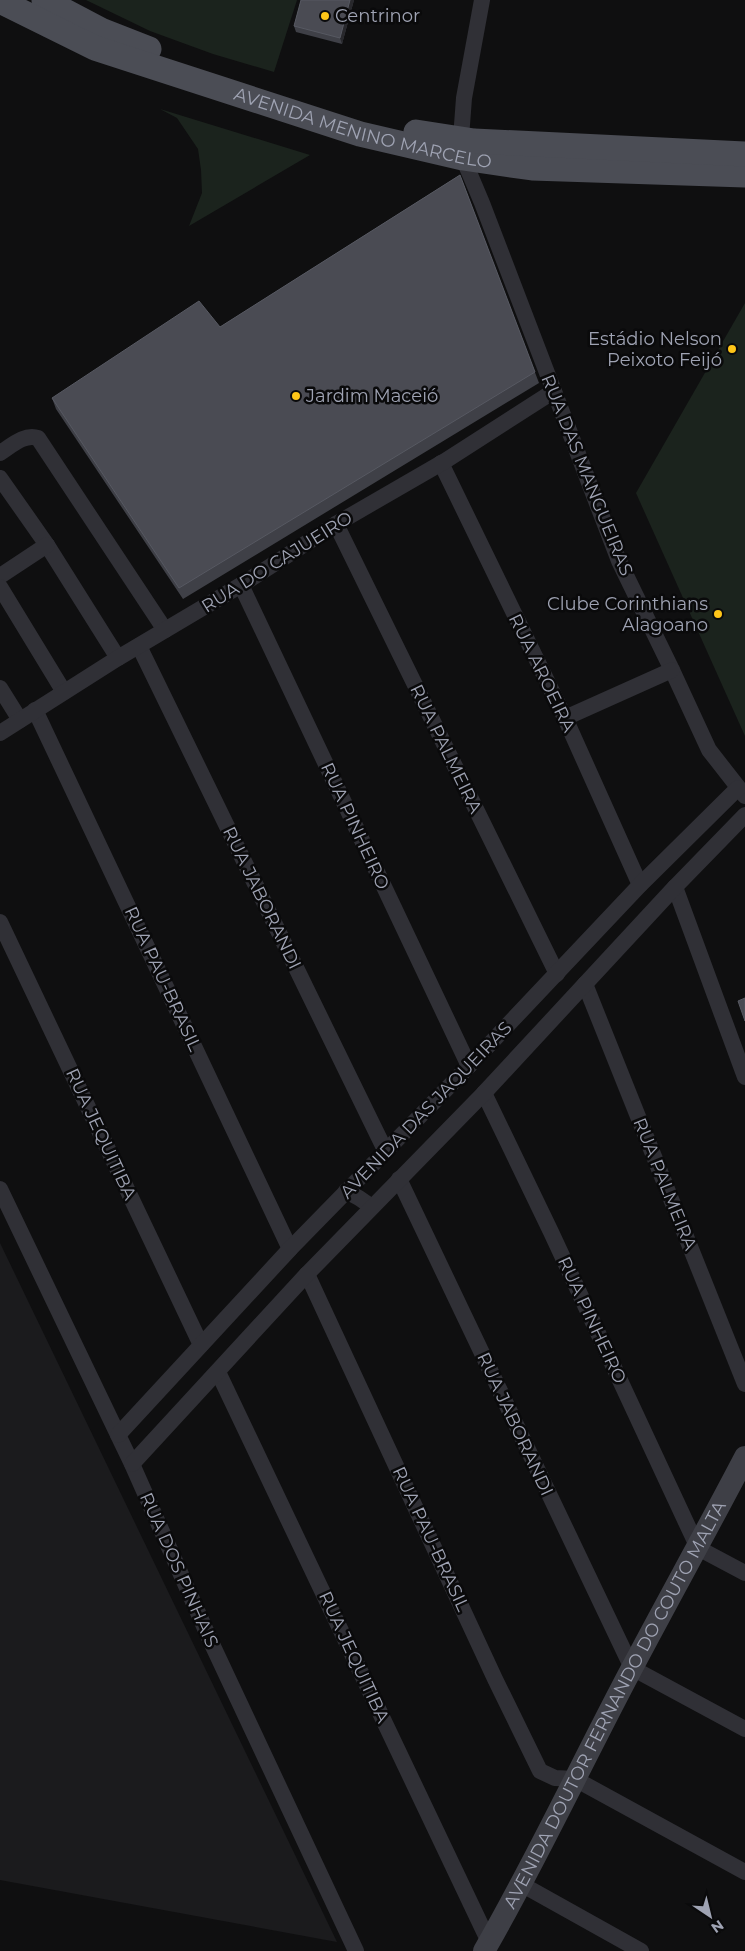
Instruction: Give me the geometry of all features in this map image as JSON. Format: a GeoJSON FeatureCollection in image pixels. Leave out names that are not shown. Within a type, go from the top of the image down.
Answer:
{"type":"FeatureCollection","features":[{"type":"Feature","properties":{"kind":"main road","name":"AVENIDA MENINO MARCELO"},"geometry":{"type":"LineString","coordinates":[[44,0],[103,31],[198,69],[259,90],[532,168],[745,175]]}},
{"type":"Feature","properties":{"kind":"main road","name":"AVENIDA MENINO MARCELO"},"geometry":{"type":"LineString","coordinates":[[0,1],[95,48],[360,134],[462,148],[474,141],[745,154]]}},
{"type":"Feature","properties":{"kind":"street"},"geometry":{"type":"LineString","coordinates":[[462,148],[464,98],[482,0]]}},
{"type":"Feature","properties":{"kind":"street","name":"RUA DAS MANGUEIRAS"},"geometry":{"type":"LineString","coordinates":[[462,148],[482,203],[512,301],[554,391],[619,561],[709,750],[741,792]]}},
{"type":"Feature","properties":{"kind":"street","name":"RUA DO CAJUEIRO"},"geometry":{"type":"LineString","coordinates":[[0,733],[118,658],[241,585],[336,524],[441,463],[554,391]]}},
{"type":"Feature","properties":{"kind":"street"},"geometry":{"type":"LineString","coordinates":[[0,453],[26,437],[38,438],[165,630]]}},
{"type":"Feature","properties":{"kind":"street","name":"RUA AROEIRA"},"geometry":{"type":"LineString","coordinates":[[441,463],[565,718],[640,885]]}},
{"type":"Feature","properties":{"kind":"street"},"geometry":{"type":"LineString","coordinates":[[0,478],[47,545],[118,658]]}},
{"type":"Feature","properties":{"kind":"street","name":"RUA PALMEIRA"},"geometry":{"type":"LineString","coordinates":[[336,524],[557,974]]}},
{"type":"Feature","properties":{"kind":"street"},"geometry":{"type":"LineString","coordinates":[[0,576],[47,545]]}},
{"type":"Feature","properties":{"kind":"street","name":"RUA PINHEIRO"},"geometry":{"type":"LineString","coordinates":[[241,585],[469,1066]]}},
{"type":"Feature","properties":{"kind":"street"},"geometry":{"type":"LineString","coordinates":[[1,593],[64,692]]}},
{"type":"Feature","properties":{"kind":"street","name":"RUA JABORANDI"},"geometry":{"type":"LineString","coordinates":[[139,646],[385,1150]]}},
{"type":"Feature","properties":{"kind":"street"},"geometry":{"type":"LineString","coordinates":[[565,718],[672,670]]}},
{"type":"Feature","properties":{"kind":"street"},"geometry":{"type":"LineString","coordinates":[[0,688],[20,720]]}},
{"type":"Feature","properties":{"kind":"street","name":"RUA PAU-BRASIL"},"geometry":{"type":"LineString","coordinates":[[35,710],[290,1248]]}},
{"type":"Feature","properties":{"kind":"street","name":"AVENIDA DAS JAQUEIRAS"},"geometry":{"type":"LineString","coordinates":[[118,1435],[290,1248],[469,1066],[640,885],[741,792]]}},
{"type":"Feature","properties":{"kind":"street","name":"AVENIDA DAS JAQUEIRAS"},"geometry":{"type":"LineString","coordinates":[[132,1464],[307,1274],[484,1093],[745,815]]}},
{"type":"Feature","properties":{"kind":"street"},"geometry":{"type":"LineString","coordinates":[[676,887],[745,1077]]}},
{"type":"Feature","properties":{"kind":"street","name":"RUA JEQUITIBA"},"geometry":{"type":"LineString","coordinates":[[0,922],[201,1345]]}},
{"type":"Feature","properties":{"kind":"street","name":"RUA PALMEIRA"},"geometry":{"type":"LineString","coordinates":[[585,984],[745,1384]]}},
{"type":"Feature","properties":{"kind":"street","name":"RUA PINHEIRO"},"geometry":{"type":"LineString","coordinates":[[484,1093],[698,1548]]}},
{"type":"Feature","properties":{"kind":"street","name":"RUA JABORANDI"},"geometry":{"type":"LineString","coordinates":[[399,1179],[632,1668]]}},
{"type":"Feature","properties":{"kind":"street","name":"RUA DOS PINHAIS"},"geometry":{"type":"LineString","coordinates":[[0,1190],[132,1464],[211,1642],[356,1951]]}},
{"type":"Feature","properties":{"kind":"street"},"geometry":{"type":"LineString","coordinates":[[346,1192],[360,1198],[372,1207]]}},
{"type":"Feature","properties":{"kind":"street","name":"RUA PAU-BRASIL"},"geometry":{"type":"LineString","coordinates":[[307,1274],[540,1771],[555,1778],[574,1779]]}},
{"type":"Feature","properties":{"kind":"street","name":"RUA JEQUITIBA"},"geometry":{"type":"LineString","coordinates":[[218,1372],[487,1946]]}},
{"type":"Feature","properties":{"kind":"street","name":"AVENIDA DOUTOR FERNANDO DO COUTO MALTA"},"geometry":{"type":"LineString","coordinates":[[487,1946],[632,1668],[745,1458]]}},
{"type":"Feature","properties":{"kind":"street"},"geometry":{"type":"LineString","coordinates":[[698,1548],[745,1573]]}},
{"type":"Feature","properties":{"kind":"street"},"geometry":{"type":"LineString","coordinates":[[632,1668],[745,1729]]}},
{"type":"Feature","properties":{"kind":"street"},"geometry":{"type":"LineString","coordinates":[[574,1779],[745,1872]]}},
{"type":"Feature","properties":{"kind":"street"},"geometry":{"type":"LineString","coordinates":[[521,1884],[641,1951]]}},
{"type":"Feature","properties":{"kind":"shaded area"},"geometry":{"type":"Polygon","coordinates":[[[86,0],[297,0],[274,72],[213,54],[150,31],[86,0]]]}},
{"type":"Feature","properties":{"kind":"shaded area"},"geometry":{"type":"Polygon","coordinates":[[[160,109],[310,155],[189,226],[202,193],[198,149],[177,118],[160,109]]]}},
{"type":"Feature","properties":{"kind":"shaded area","name":"Clube Corinthians Alagoano"},"geometry":{"type":"Polygon","coordinates":[[[745,303],[745,736],[636,493],[745,303]]]}},
{"type":"Feature","properties":{"kind":"shaded area"},"geometry":{"type":"Polygon","coordinates":[[[0,1243],[337,1942],[0,1880],[0,1243]]]}},
{"type":"Feature","properties":{"kind":"building","name":"Centrinor"},"geometry":{"type":"Polygon","coordinates":[[[301,0],[350,0],[340,38],[294,26],[301,0]]]}},
{"type":"Feature","properties":{"kind":"building","name":"Jardim Maceió"},"geometry":{"type":"Polygon","coordinates":[[[460,175],[535,372],[179,588],[52,398],[199,301],[220,327],[460,175]]]}},
{"type":"Feature","properties":{"kind":"building"},"geometry":{"type":"Polygon","coordinates":[[[745,998],[745,1021],[738,1001],[745,998]]]}},
{"type":"Feature","properties":{"kind":"place","name":"Centrinor"},"geometry":{"type":"Point","coordinates":[325,16]}},
{"type":"Feature","properties":{"kind":"place","name":"Estádio Nelson Peixoto Feijó"},"geometry":{"type":"Point","coordinates":[732,349]}},
{"type":"Feature","properties":{"kind":"place","name":"Jardim Maceió"},"geometry":{"type":"Point","coordinates":[296,396]}},
{"type":"Feature","properties":{"kind":"place","name":"Clube Corinthians Alagoano"},"geometry":{"type":"Point","coordinates":[718,614]}}]}
